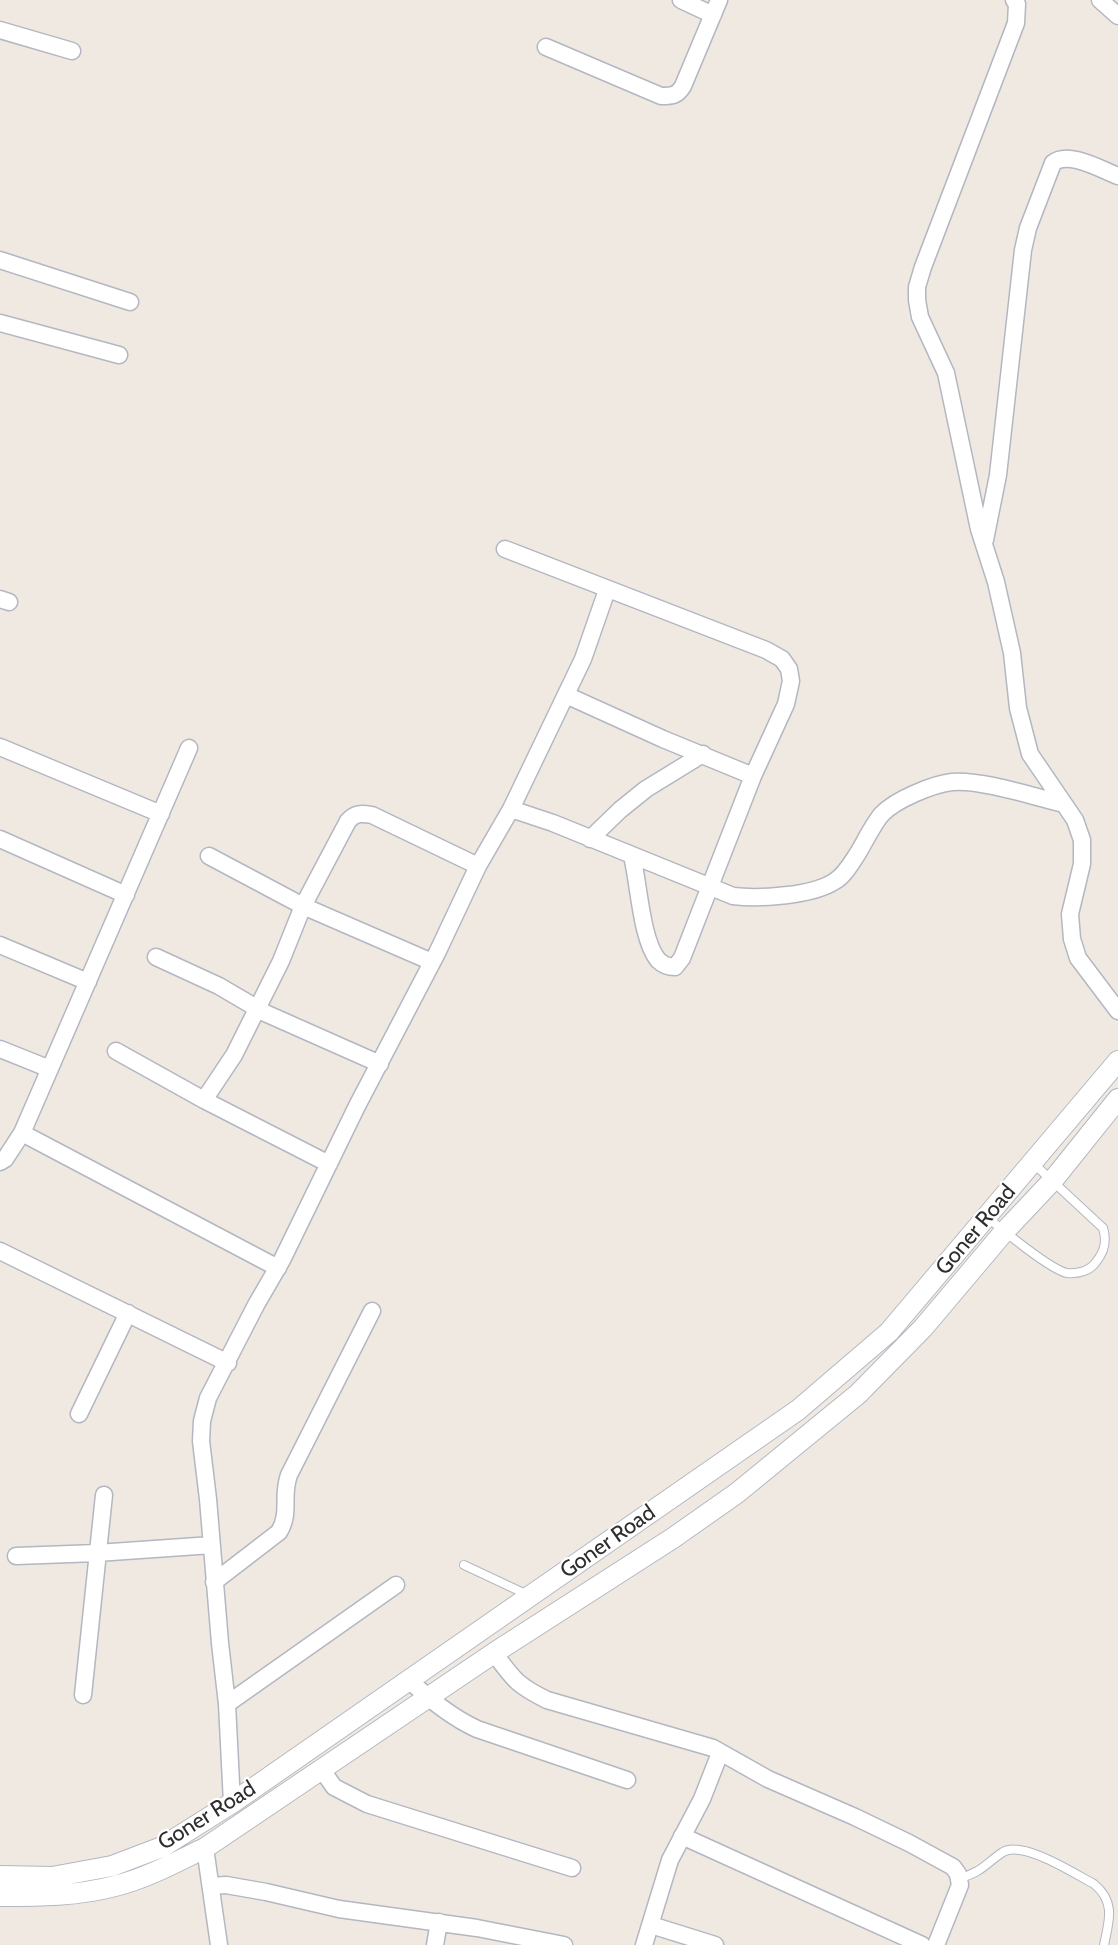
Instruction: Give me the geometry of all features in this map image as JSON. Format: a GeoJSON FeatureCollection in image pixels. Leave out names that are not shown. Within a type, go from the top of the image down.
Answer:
{"type":"FeatureCollection","features":[{"type":"Feature","properties":{"kind":"street"},"geometry":{"type":"LineString","coordinates":[[546,47],[660,96],[673,96],[679,93],[683,86],[716,7],[681,0]]}},
{"type":"Feature","properties":{"kind":"street"},"geometry":{"type":"LineString","coordinates":[[1014,0],[1017,4],[1016,23],[917,287],[916,300],[920,317],[946,373],[968,483],[1001,602],[1012,653],[1018,708],[1030,754],[1075,820],[1082,840],[1082,864],[1070,914],[1072,939],[1078,958],[1118,1011]]}},
{"type":"Feature","properties":{"kind":"street"},"geometry":{"type":"LineString","coordinates":[[1100,0],[1118,16]]}},
{"type":"Feature","properties":{"kind":"street"},"geometry":{"type":"LineString","coordinates":[[0,30],[72,51]]}},
{"type":"Feature","properties":{"kind":"street"},"geometry":{"type":"LineString","coordinates":[[984,544],[998,475],[1023,250],[1028,228],[1053,163],[1057,159],[1072,158],[1118,176]]}},
{"type":"Feature","properties":{"kind":"street"},"geometry":{"type":"LineString","coordinates":[[0,260],[130,302]]}},
{"type":"Feature","properties":{"kind":"street"},"geometry":{"type":"LineString","coordinates":[[0,323],[118,355]]}},
{"type":"Feature","properties":{"kind":"street"},"geometry":{"type":"LineString","coordinates":[[505,549],[766,650],[782,659],[789,669],[791,681],[786,704],[753,776],[682,958],[675,967],[667,967],[659,961],[650,944],[632,856]]}},
{"type":"Feature","properties":{"kind":"street"},"geometry":{"type":"LineString","coordinates":[[243,1823],[232,1803],[227,1704],[201,1441],[202,1421],[208,1398],[256,1305],[278,1268],[432,962],[477,866],[511,809],[583,659],[608,590]]}},
{"type":"Feature","properties":{"kind":"street"},"geometry":{"type":"LineString","coordinates":[[566,695],[663,739],[753,776]]}},
{"type":"Feature","properties":{"kind":"street"},"geometry":{"type":"LineString","coordinates":[[0,747],[160,814]]}},
{"type":"Feature","properties":{"kind":"street"},"geometry":{"type":"LineString","coordinates":[[0,1162],[5,1159],[22,1133],[189,748]]}},
{"type":"Feature","properties":{"kind":"street"},"geometry":{"type":"LineString","coordinates":[[590,839],[646,789],[704,754]]}},
{"type":"Feature","properties":{"kind":"street"},"geometry":{"type":"LineString","coordinates":[[511,809],[553,823],[733,896],[748,898],[812,892],[836,881],[849,866],[881,815],[899,801],[952,782],[979,784],[1064,804]]}},
{"type":"Feature","properties":{"kind":"street"},"geometry":{"type":"LineString","coordinates":[[204,1100],[234,1055],[280,961],[303,906],[348,821],[354,815],[364,813],[372,815],[477,866]]}},
{"type":"Feature","properties":{"kind":"street"},"geometry":{"type":"LineString","coordinates":[[0,839],[126,895]]}},
{"type":"Feature","properties":{"kind":"street"},"geometry":{"type":"LineString","coordinates":[[209,856],[303,906],[432,962]]}},
{"type":"Feature","properties":{"kind":"street"},"geometry":{"type":"LineString","coordinates":[[0,945],[88,982]]}},
{"type":"Feature","properties":{"kind":"street"},"geometry":{"type":"LineString","coordinates":[[156,957],[219,986],[257,1008],[380,1064]]}},
{"type":"Feature","properties":{"kind":"street"},"geometry":{"type":"LineString","coordinates":[[0,1049],[50,1070]]}},
{"type":"Feature","properties":{"kind":"street"},"geometry":{"type":"LineString","coordinates":[[116,1051],[204,1100],[329,1164]]}},
{"type":"Feature","properties":{"kind":"street","name":"Goner Road"},"geometry":{"type":"LineString","coordinates":[[0,1876],[52,1877],[112,1866],[162,1847],[232,1803],[798,1410],[889,1332],[1118,1061]]}},
{"type":"Feature","properties":{"kind":"street","name":"Goner Road"},"geometry":{"type":"LineString","coordinates":[[0,1896],[54,1896],[116,1886],[163,1869],[205,1848],[494,1653],[673,1538],[737,1493],[858,1394],[923,1328],[1004,1232],[1053,1180],[1118,1100]]}},
{"type":"Feature","properties":{"kind":"street"},"geometry":{"type":"LineString","coordinates":[[22,1133],[278,1268]]}},
{"type":"Feature","properties":{"kind":"street"},"geometry":{"type":"LineString","coordinates":[[0,1251],[228,1363]]}},
{"type":"Feature","properties":{"kind":"street"},"geometry":{"type":"LineString","coordinates":[[214,1582],[279,1532],[286,1521],[285,1486],[289,1475],[372,1311]]}},
{"type":"Feature","properties":{"kind":"street"},"geometry":{"type":"LineString","coordinates":[[79,1414],[128,1314]]}},
{"type":"Feature","properties":{"kind":"street"},"geometry":{"type":"LineString","coordinates":[[719,1465],[737,1493]]}},
{"type":"Feature","properties":{"kind":"street"},"geometry":{"type":"LineString","coordinates":[[83,1695],[104,1495]]}},
{"type":"Feature","properties":{"kind":"street"},"geometry":{"type":"LineString","coordinates":[[16,1556],[212,1545]]}},
{"type":"Feature","properties":{"kind":"street"},"geometry":{"type":"LineString","coordinates":[[227,1704],[396,1585]]}},
{"type":"Feature","properties":{"kind":"street"},"geometry":{"type":"LineString","coordinates":[[494,1653],[514,1680],[523,1688],[547,1700],[713,1748],[768,1779],[909,1843],[954,1868],[960,1885],[936,1945]]}},
{"type":"Feature","properties":{"kind":"street"},"geometry":{"type":"LineString","coordinates":[[409,1680],[427,1698],[455,1719],[477,1729],[627,1780]]}},
{"type":"Feature","properties":{"kind":"street"},"geometry":{"type":"LineString","coordinates":[[644,1945],[670,1860],[702,1799],[720,1753]]}},
{"type":"Feature","properties":{"kind":"street"},"geometry":{"type":"LineString","coordinates":[[322,1770],[334,1787],[367,1804],[572,1868]]}},
{"type":"Feature","properties":{"kind":"street"},"geometry":{"type":"LineString","coordinates":[[199,1824],[205,1848],[219,1945]]}},
{"type":"Feature","properties":{"kind":"street"},"geometry":{"type":"LineString","coordinates":[[682,1836],[922,1945]]}},
{"type":"Feature","properties":{"kind":"street"},"geometry":{"type":"LineString","coordinates":[[211,1886],[226,1885],[266,1892],[339,1910],[439,1922],[564,1945]]}},
{"type":"Feature","properties":{"kind":"street"},"geometry":{"type":"LineString","coordinates":[[435,1945],[439,1922]]}},
{"type":"Feature","properties":{"kind":"street"},"geometry":{"type":"LineString","coordinates":[[651,1925],[715,1945]]}},
{"type":"Feature","properties":{"kind":"lane"},"geometry":{"type":"LineString","coordinates":[[987,1217],[1004,1232],[1052,1266],[1066,1273],[1080,1273],[1092,1268],[1104,1252],[1106,1237],[1102,1228],[1033,1163]]}},
{"type":"Feature","properties":{"kind":"lane"},"geometry":{"type":"LineString","coordinates":[[464,1565],[530,1596]]}},
{"type":"Feature","properties":{"kind":"lane"},"geometry":{"type":"LineString","coordinates":[[959,1878],[973,1875],[1005,1851],[1013,1849],[1027,1851],[1094,1884],[1104,1892],[1110,1915],[1104,1945]]}}]}
